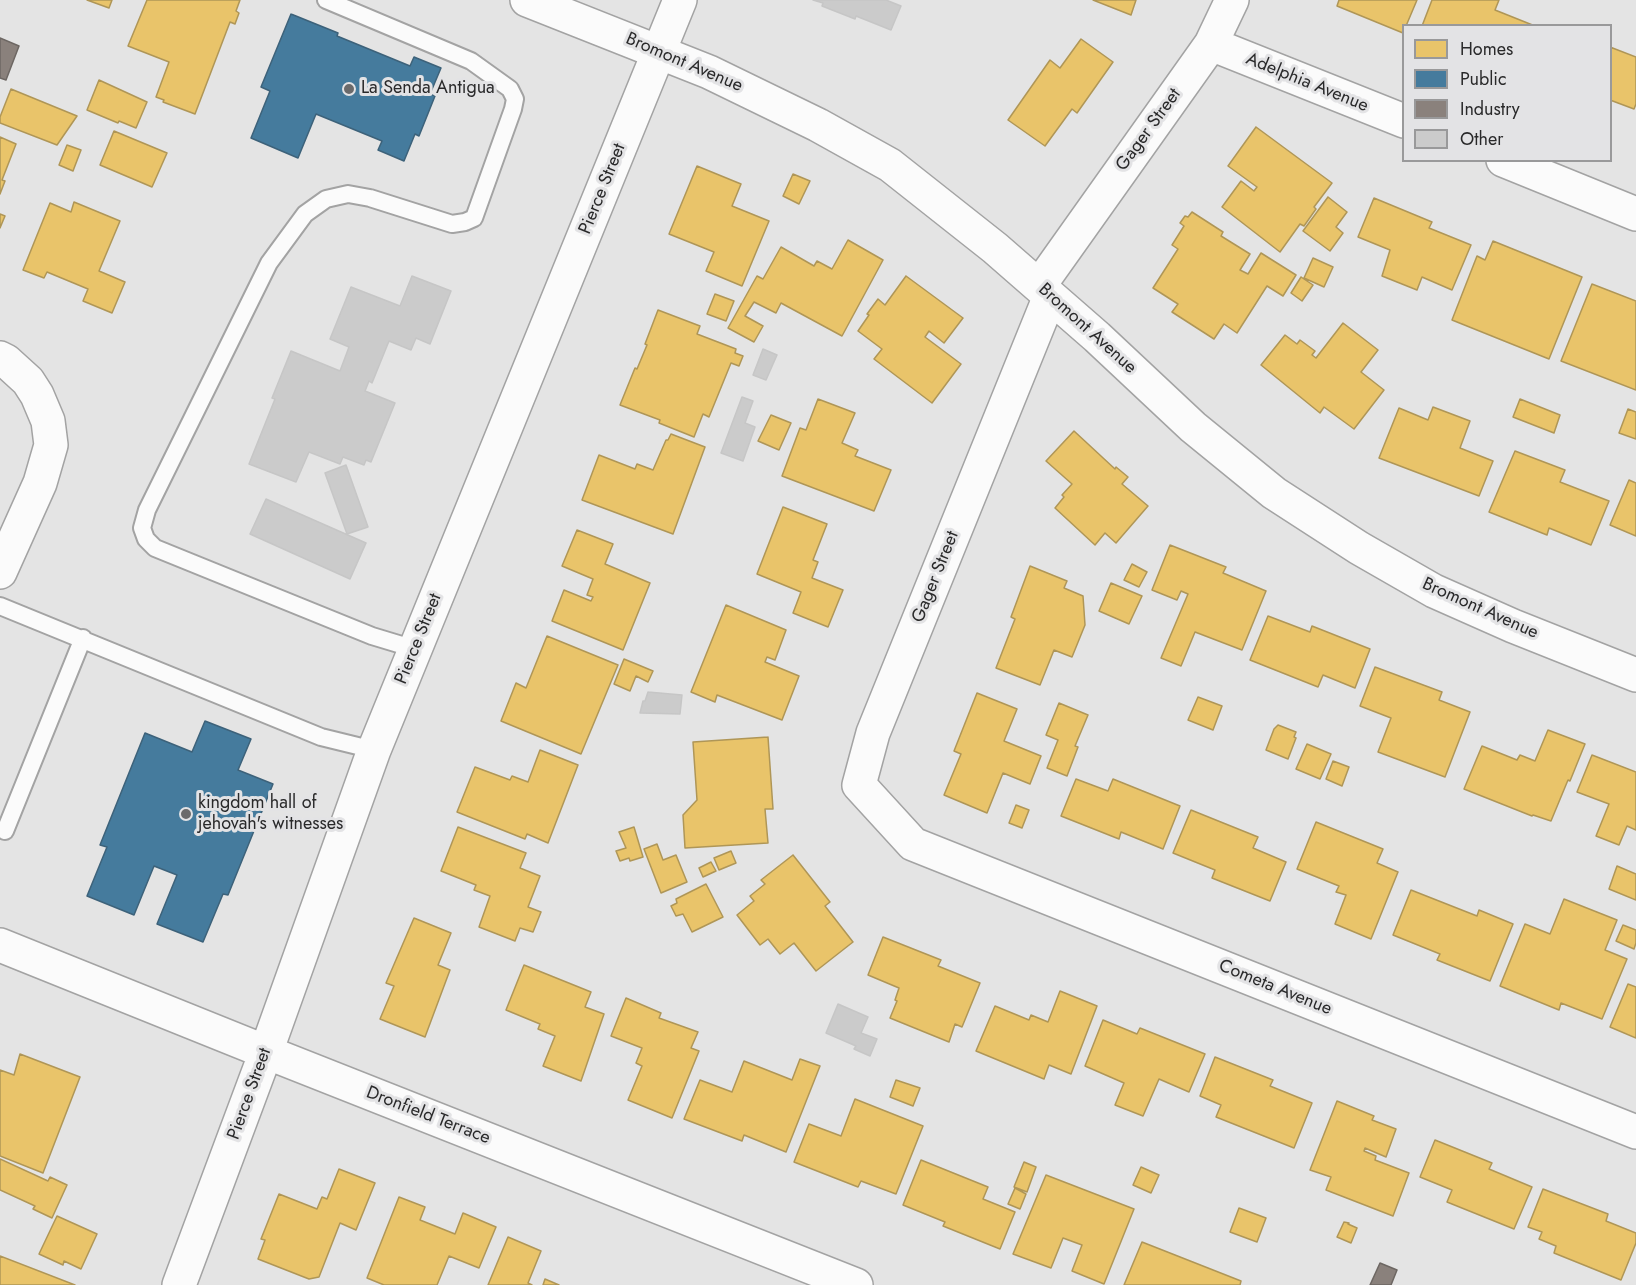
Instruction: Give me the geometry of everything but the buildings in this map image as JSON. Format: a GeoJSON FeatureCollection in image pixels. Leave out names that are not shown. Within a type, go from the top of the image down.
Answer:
{"type":"FeatureCollection","features":[{"type":"Feature","properties":{"kind":"street","name":"Bromont Avenue"},"geometry":{"type":"LineString","coordinates":[[527,0],[710,72],[818,125],[890,165],[963,222],[1044,291],[1193,427],[1274,493],[1359,548],[1434,591],[1513,626],[1636,675]]}},
{"type":"Feature","properties":{"kind":"street","name":"Pierce Street"},"geometry":{"type":"LineString","coordinates":[[179,1285],[266,1052],[374,750],[680,0]]}},
{"type":"Feature","properties":{"kind":"street","name":"Gager Street"},"geometry":{"type":"LineString","coordinates":[[913,844],[859,785],[873,733],[1044,291],[1211,44],[1232,0]]}},
{"type":"Feature","properties":{"kind":"street","name":"Adelphia Avenue"},"geometry":{"type":"LineString","coordinates":[[1211,44],[1402,120]]}},
{"type":"Feature","properties":{"kind":"street"},"geometry":{"type":"LineString","coordinates":[[1508,162],[1636,214]]}},
{"type":"Feature","properties":{"kind":"street"},"geometry":{"type":"LineString","coordinates":[[0,358],[28,381],[37,395],[48,420],[51,445],[40,483],[0,572]]}},
{"type":"Feature","properties":{"kind":"street","name":"Cometa Avenue"},"geometry":{"type":"LineString","coordinates":[[913,844],[1636,1132]]}},
{"type":"Feature","properties":{"kind":"street","name":"Dronfield Terrace"},"geometry":{"type":"LineString","coordinates":[[0,945],[856,1285]]}},
{"type":"Feature","properties":{"kind":"lane"},"geometry":{"type":"LineString","coordinates":[[326,0],[471,61],[510,89],[515,99],[513,109],[474,218],[452,224],[370,198],[348,194],[327,199],[305,214],[269,263],[147,510],[142,528],[146,539],[155,548],[372,636],[415,650]]}},
{"type":"Feature","properties":{"kind":"lane"},"geometry":{"type":"LineString","coordinates":[[0,606],[321,737],[374,750]]}},
{"type":"Feature","properties":{"kind":"lane"},"geometry":{"type":"LineString","coordinates":[[5,831],[83,638]]}},
{"type":"Feature","properties":{"kind":"place","name":"La Senda Antigua"},"geometry":{"type":"Point","coordinates":[349,89]}},
{"type":"Feature","properties":{"kind":"place","name":"kingdom hall of jehovah's witnesses"},"geometry":{"type":"Point","coordinates":[186,814]}}]}
